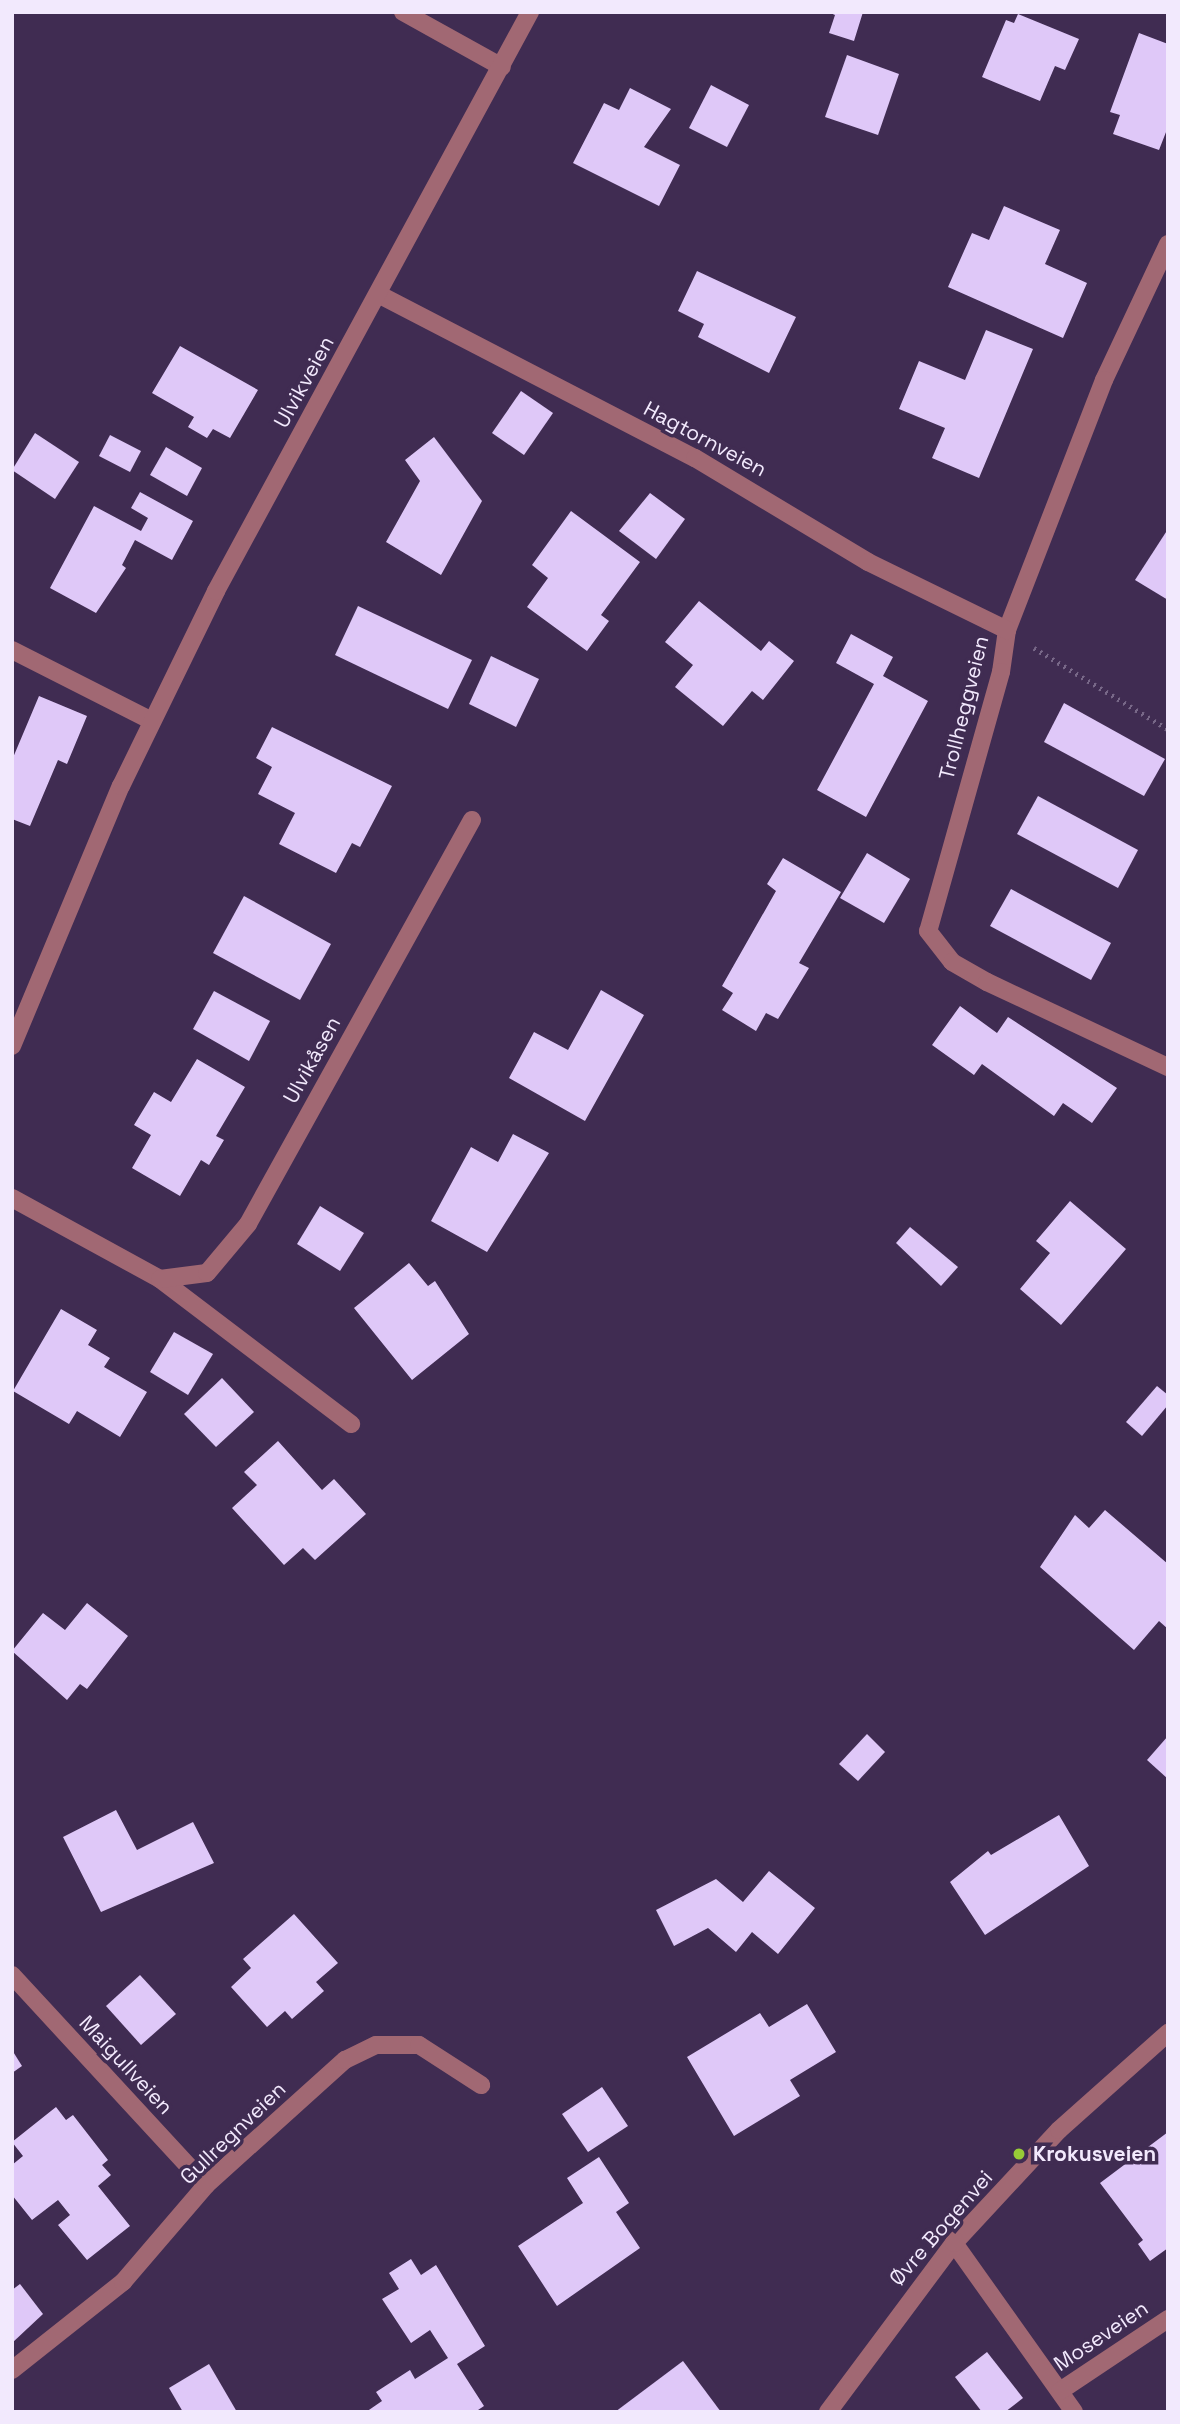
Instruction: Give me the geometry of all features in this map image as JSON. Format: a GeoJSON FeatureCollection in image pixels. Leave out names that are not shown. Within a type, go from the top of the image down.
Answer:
{"type":"FeatureCollection","features":[{"type":"Feature","properties":{"kind":"street"},"geometry":{"type":"LineString","coordinates":[[403,12],[502,67]]}},
{"type":"Feature","properties":{"kind":"street","name":"Ulvikveien"},"geometry":{"type":"LineString","coordinates":[[12,1046],[152,721],[530,12]]}},
{"type":"Feature","properties":{"kind":"street","name":"Trollheggveien"},"geometry":{"type":"LineString","coordinates":[[1168,244],[1104,380],[1007,630],[1001,672],[928,931],[952,962],[987,982],[1168,1067]]}},
{"type":"Feature","properties":{"kind":"street","name":"Hagtornveien"},"geometry":{"type":"LineString","coordinates":[[378,294],[695,458],[868,562],[1007,630]]}},
{"type":"Feature","properties":{"kind":"street"},"geometry":{"type":"LineString","coordinates":[[12,650],[152,721]]}},
{"type":"Feature","properties":{"kind":"street","name":"Ulvikåsen"},"geometry":{"type":"LineString","coordinates":[[160,1279],[207,1273],[248,1224],[472,820]]}},
{"type":"Feature","properties":{"kind":"street"},"geometry":{"type":"LineString","coordinates":[[12,1198],[160,1279],[351,1424]]}},
{"type":"Feature","properties":{"kind":"street","name":"Maigullveien"},"geometry":{"type":"LineString","coordinates":[[12,1975],[206,2185]]}},
{"type":"Feature","properties":{"kind":"street","name":"Øvre Bogenvei"},"geometry":{"type":"LineString","coordinates":[[828,2412],[954,2243],[1059,2130],[1168,2033]]}},
{"type":"Feature","properties":{"kind":"street","name":"Gullregnveien"},"geometry":{"type":"LineString","coordinates":[[12,2370],[123,2282],[206,2185],[365,2048],[419,2045],[481,2085]]}},
{"type":"Feature","properties":{"kind":"street"},"geometry":{"type":"LineString","coordinates":[[954,2243],[1074,2412]]}},
{"type":"Feature","properties":{"kind":"street","name":"Moseveien"},"geometry":{"type":"LineString","coordinates":[[1060,2391],[1168,2319]]}},
{"type":"Feature","properties":{"kind":"path"},"geometry":{"type":"LineString","coordinates":[[1007,630],[1168,729]]}},
{"type":"Feature","properties":{"kind":"building"},"geometry":{"type":"Polygon","coordinates":[[[828,12],[863,12],[854,41],[829,33],[835,15],[828,12]]]}},
{"type":"Feature","properties":{"kind":"building"},"geometry":{"type":"Polygon","coordinates":[[[1018,14],[1079,39],[1065,70],[1055,66],[1040,101],[982,77],[1006,20],[1014,23],[1018,14]]]}},
{"type":"Feature","properties":{"kind":"building"},"geometry":{"type":"Polygon","coordinates":[[[1139,33],[1168,44],[1168,127],[1159,150],[1113,134],[1120,115],[1110,112],[1139,33]]]}},
{"type":"Feature","properties":{"kind":"building"},"geometry":{"type":"Polygon","coordinates":[[[847,55],[899,74],[878,135],[825,117],[847,55]]]}},
{"type":"Feature","properties":{"kind":"building"},"geometry":{"type":"Polygon","coordinates":[[[711,85],[749,105],[727,147],[689,128],[711,85]]]}},
{"type":"Feature","properties":{"kind":"building"},"geometry":{"type":"Polygon","coordinates":[[[630,88],[671,109],[644,147],[680,165],[659,206],[573,163],[604,103],[619,110],[630,88]]]}},
{"type":"Feature","properties":{"kind":"building"},"geometry":{"type":"Polygon","coordinates":[[[1004,206],[1060,230],[1045,264],[1087,283],[1063,338],[948,287],[972,233],[989,240],[1004,206]]]}},
{"type":"Feature","properties":{"kind":"building"},"geometry":{"type":"Polygon","coordinates":[[[697,271],[796,317],[769,373],[698,337],[704,324],[678,311],[697,271]]]}},
{"type":"Feature","properties":{"kind":"building"},"geometry":{"type":"Polygon","coordinates":[[[986,330],[1033,349],[979,478],[932,458],[945,428],[899,409],[919,361],[965,380],[986,330]]]}},
{"type":"Feature","properties":{"kind":"building"},"geometry":{"type":"Polygon","coordinates":[[[180,346],[258,390],[230,438],[213,429],[207,438],[188,427],[194,417],[152,393],[180,346]]]}},
{"type":"Feature","properties":{"kind":"building"},"geometry":{"type":"Polygon","coordinates":[[[521,391],[553,413],[524,455],[492,433],[521,391]]]}},
{"type":"Feature","properties":{"kind":"building"},"geometry":{"type":"Polygon","coordinates":[[[35,433],[79,462],[55,499],[12,470],[35,433]]]}},
{"type":"Feature","properties":{"kind":"building"},"geometry":{"type":"Polygon","coordinates":[[[110,435],[141,451],[130,472],[99,456],[110,435]]]}},
{"type":"Feature","properties":{"kind":"building"},"geometry":{"type":"Polygon","coordinates":[[[434,437],[482,501],[441,575],[386,542],[420,481],[405,460],[434,437]]]}},
{"type":"Feature","properties":{"kind":"building"},"geometry":{"type":"Polygon","coordinates":[[[166,447],[202,468],[187,496],[150,475],[166,447]]]}},
{"type":"Feature","properties":{"kind":"building"},"geometry":{"type":"Polygon","coordinates":[[[140,492],[193,521],[172,560],[135,540],[122,565],[126,568],[96,613],[50,588],[94,506],[141,531],[148,518],[131,508],[140,492]]]}},
{"type":"Feature","properties":{"kind":"building"},"geometry":{"type":"Polygon","coordinates":[[[650,493],[685,519],[656,559],[619,531],[650,493]]]}},
{"type":"Feature","properties":{"kind":"building"},"geometry":{"type":"Polygon","coordinates":[[[571,511],[640,562],[601,615],[609,621],[587,651],[527,607],[548,578],[532,565],[571,511]]]}},
{"type":"Feature","properties":{"kind":"building"},"geometry":{"type":"Polygon","coordinates":[[[1168,529],[1168,600],[1135,580],[1168,529]]]}},
{"type":"Feature","properties":{"kind":"building"},"geometry":{"type":"Polygon","coordinates":[[[699,601],[761,651],[769,641],[794,661],[763,700],[752,691],[723,726],[675,687],[693,665],[665,642],[699,601]]]}},
{"type":"Feature","properties":{"kind":"building"},"geometry":{"type":"Polygon","coordinates":[[[358,606],[472,660],[448,709],[335,655],[358,606]]]}},
{"type":"Feature","properties":{"kind":"building"},"geometry":{"type":"Polygon","coordinates":[[[851,634],[893,657],[883,676],[928,701],[866,817],[817,790],[874,684],[836,663],[851,634]]]}},
{"type":"Feature","properties":{"kind":"building"},"geometry":{"type":"Polygon","coordinates":[[[491,656],[539,679],[516,727],[469,704],[491,656]]]}},
{"type":"Feature","properties":{"kind":"building"},"geometry":{"type":"Polygon","coordinates":[[[39,696],[87,716],[67,764],[58,760],[30,826],[12,819],[12,760],[39,696]]]}},
{"type":"Feature","properties":{"kind":"building"},"geometry":{"type":"Polygon","coordinates":[[[1064,703],[1165,759],[1144,796],[1044,742],[1064,703]]]}},
{"type":"Feature","properties":{"kind":"building"},"geometry":{"type":"Polygon","coordinates":[[[272,727],[392,786],[360,847],[352,843],[336,873],[279,844],[295,813],[258,794],[272,767],[256,758],[272,727]]]}},
{"type":"Feature","properties":{"kind":"building"},"geometry":{"type":"Polygon","coordinates":[[[1038,796],[1138,850],[1118,888],[1017,834],[1038,796]]]}},
{"type":"Feature","properties":{"kind":"building"},"geometry":{"type":"Polygon","coordinates":[[[867,853],[910,879],[884,923],[840,898],[867,853]]]}},
{"type":"Feature","properties":{"kind":"building"},"geometry":{"type":"Polygon","coordinates":[[[783,858],[841,892],[799,963],[809,968],[778,1019],[766,1013],[756,1031],[722,1010],[733,993],[722,986],[776,891],[767,884],[783,858]]]}},
{"type":"Feature","properties":{"kind":"building"},"geometry":{"type":"Polygon","coordinates":[[[1011,889],[1111,943],[1091,980],[990,926],[1011,889]]]}},
{"type":"Feature","properties":{"kind":"building"},"geometry":{"type":"Polygon","coordinates":[[[244,896],[331,944],[300,1000],[213,953],[244,896]]]}},
{"type":"Feature","properties":{"kind":"building"},"geometry":{"type":"Polygon","coordinates":[[[601,990],[644,1015],[585,1121],[509,1078],[534,1032],[568,1050],[601,990]]]}},
{"type":"Feature","properties":{"kind":"building"},"geometry":{"type":"Polygon","coordinates":[[[214,991],[270,1021],[249,1061],[193,1029],[214,991]]]}},
{"type":"Feature","properties":{"kind":"building"},"geometry":{"type":"Polygon","coordinates":[[[960,1006],[997,1033],[1008,1017],[1117,1088],[1092,1123],[1063,1103],[1054,1116],[982,1064],[974,1075],[932,1045],[960,1006]]]}},
{"type":"Feature","properties":{"kind":"building"},"geometry":{"type":"Polygon","coordinates":[[[197,1059],[245,1087],[216,1136],[224,1140],[209,1165],[201,1160],[180,1196],[132,1168],[151,1135],[134,1125],[154,1092],[171,1102],[197,1059]]]}},
{"type":"Feature","properties":{"kind":"building"},"geometry":{"type":"Polygon","coordinates":[[[513,1134],[549,1153],[487,1252],[431,1221],[471,1147],[498,1162],[513,1134]]]}},
{"type":"Feature","properties":{"kind":"building"},"geometry":{"type":"Polygon","coordinates":[[[1070,1201],[1126,1249],[1061,1325],[1020,1289],[1050,1253],[1036,1241],[1070,1201]]]}},
{"type":"Feature","properties":{"kind":"building"},"geometry":{"type":"Polygon","coordinates":[[[320,1206],[364,1233],[340,1271],[297,1244],[320,1206]]]}},
{"type":"Feature","properties":{"kind":"building"},"geometry":{"type":"Polygon","coordinates":[[[910,1227],[958,1267],[941,1286],[896,1243],[910,1227]]]}},
{"type":"Feature","properties":{"kind":"building"},"geometry":{"type":"Polygon","coordinates":[[[409,1263],[428,1286],[435,1281],[469,1334],[412,1380],[354,1308],[409,1263]]]}},
{"type":"Feature","properties":{"kind":"building"},"geometry":{"type":"Polygon","coordinates":[[[61,1309],[97,1330],[88,1345],[110,1358],[104,1367],[147,1392],[120,1437],[77,1411],[69,1424],[13,1391],[61,1309]]]}},
{"type":"Feature","properties":{"kind":"building"},"geometry":{"type":"Polygon","coordinates":[[[174,1332],[213,1354],[188,1395],[150,1372],[174,1332]]]}},
{"type":"Feature","properties":{"kind":"building"},"geometry":{"type":"Polygon","coordinates":[[[222,1378],[254,1412],[216,1447],[184,1414],[222,1378]]]}},
{"type":"Feature","properties":{"kind":"building"},"geometry":{"type":"Polygon","coordinates":[[[1157,1386],[1168,1395],[1168,1405],[1142,1436],[1126,1422],[1157,1386]]]}},
{"type":"Feature","properties":{"kind":"building"},"geometry":{"type":"Polygon","coordinates":[[[278,1441],[322,1490],[334,1479],[366,1514],[315,1560],[303,1548],[284,1565],[232,1508],[257,1485],[244,1472],[278,1441]]]}},
{"type":"Feature","properties":{"kind":"building"},"geometry":{"type":"Polygon","coordinates":[[[1105,1510],[1168,1564],[1168,1629],[1159,1621],[1134,1650],[1040,1567],[1075,1515],[1089,1528],[1105,1510]]]}},
{"type":"Feature","properties":{"kind":"building"},"geometry":{"type":"Polygon","coordinates":[[[87,1603],[128,1636],[87,1689],[80,1684],[67,1700],[12,1651],[43,1613],[65,1630],[87,1603]]]}},
{"type":"Feature","properties":{"kind":"building"},"geometry":{"type":"Polygon","coordinates":[[[867,1734],[885,1752],[858,1781],[839,1764],[867,1734]]]}},
{"type":"Feature","properties":{"kind":"building"},"geometry":{"type":"Polygon","coordinates":[[[1168,1736],[1168,1779],[1147,1760],[1168,1736]]]}},
{"type":"Feature","properties":{"kind":"building"},"geometry":{"type":"Polygon","coordinates":[[[116,1810],[137,1850],[193,1822],[214,1863],[101,1912],[63,1837],[116,1810]]]}},
{"type":"Feature","properties":{"kind":"building"},"geometry":{"type":"Polygon","coordinates":[[[1059,1815],[1089,1866],[985,1935],[950,1882],[988,1851],[991,1855],[1059,1815]]]}},
{"type":"Feature","properties":{"kind":"building"},"geometry":{"type":"Polygon","coordinates":[[[769,1871],[815,1908],[778,1954],[752,1932],[736,1952],[708,1928],[674,1946],[656,1910],[716,1879],[743,1902],[769,1871]]]}},
{"type":"Feature","properties":{"kind":"building"},"geometry":{"type":"Polygon","coordinates":[[[294,1914],[338,1963],[316,1982],[324,1991],[292,2019],[285,2011],[267,2027],[231,1987],[251,1968],[243,1959],[294,1914]]]}},
{"type":"Feature","properties":{"kind":"building"},"geometry":{"type":"Polygon","coordinates":[[[140,1975],[176,2014],[141,2045],[106,2006],[140,1975]]]}},
{"type":"Feature","properties":{"kind":"building"},"geometry":{"type":"Polygon","coordinates":[[[807,2004],[836,2052],[790,2080],[800,2096],[734,2136],[687,2057],[760,2013],[769,2027],[807,2004]]]}},
{"type":"Feature","properties":{"kind":"building"},"geometry":{"type":"Polygon","coordinates":[[[12,2050],[22,2066],[12,2073],[12,2050]]]}},
{"type":"Feature","properties":{"kind":"building"},"geometry":{"type":"Polygon","coordinates":[[[602,2087],[628,2126],[588,2152],[562,2114],[602,2087]]]}},
{"type":"Feature","properties":{"kind":"building"},"geometry":{"type":"Polygon","coordinates":[[[56,2107],[66,2120],[73,2115],[108,2160],[102,2165],[111,2175],[98,2186],[130,2226],[87,2260],[58,2225],[70,2215],[58,2200],[32,2220],[12,2195],[12,2165],[23,2156],[12,2142],[56,2107]]]}},
{"type":"Feature","properties":{"kind":"building"},"geometry":{"type":"Polygon","coordinates":[[[1168,2132],[1168,2248],[1150,2261],[1138,2244],[1143,2240],[1100,2183],[1168,2132]]]}},
{"type":"Feature","properties":{"kind":"building"},"geometry":{"type":"Polygon","coordinates":[[[599,2157],[629,2203],[616,2212],[640,2248],[557,2306],[518,2246],[583,2203],[567,2178],[599,2157]]]}},
{"type":"Feature","properties":{"kind":"building"},"geometry":{"type":"Polygon","coordinates":[[[411,2259],[421,2275],[436,2265],[485,2346],[457,2364],[484,2406],[475,2412],[366,2412],[382,2401],[376,2392],[410,2370],[415,2379],[448,2358],[430,2330],[411,2343],[382,2299],[399,2289],[389,2273],[411,2259]]]}},
{"type":"Feature","properties":{"kind":"building"},"geometry":{"type":"Polygon","coordinates":[[[20,2284],[43,2314],[12,2343],[12,2290],[20,2284]]]}},
{"type":"Feature","properties":{"kind":"building"},"geometry":{"type":"Polygon","coordinates":[[[987,2352],[1023,2398],[1005,2412],[982,2412],[955,2377],[987,2352]]]}},
{"type":"Feature","properties":{"kind":"building"},"geometry":{"type":"Polygon","coordinates":[[[683,2361],[721,2412],[615,2412],[683,2361]]]}},
{"type":"Feature","properties":{"kind":"building"},"geometry":{"type":"Polygon","coordinates":[[[209,2364],[237,2412],[183,2412],[169,2388],[209,2364]]]}},
{"type":"Feature","properties":{"kind":"place","name":"Krokusveien"},"geometry":{"type":"Point","coordinates":[1019,2154]}}]}
